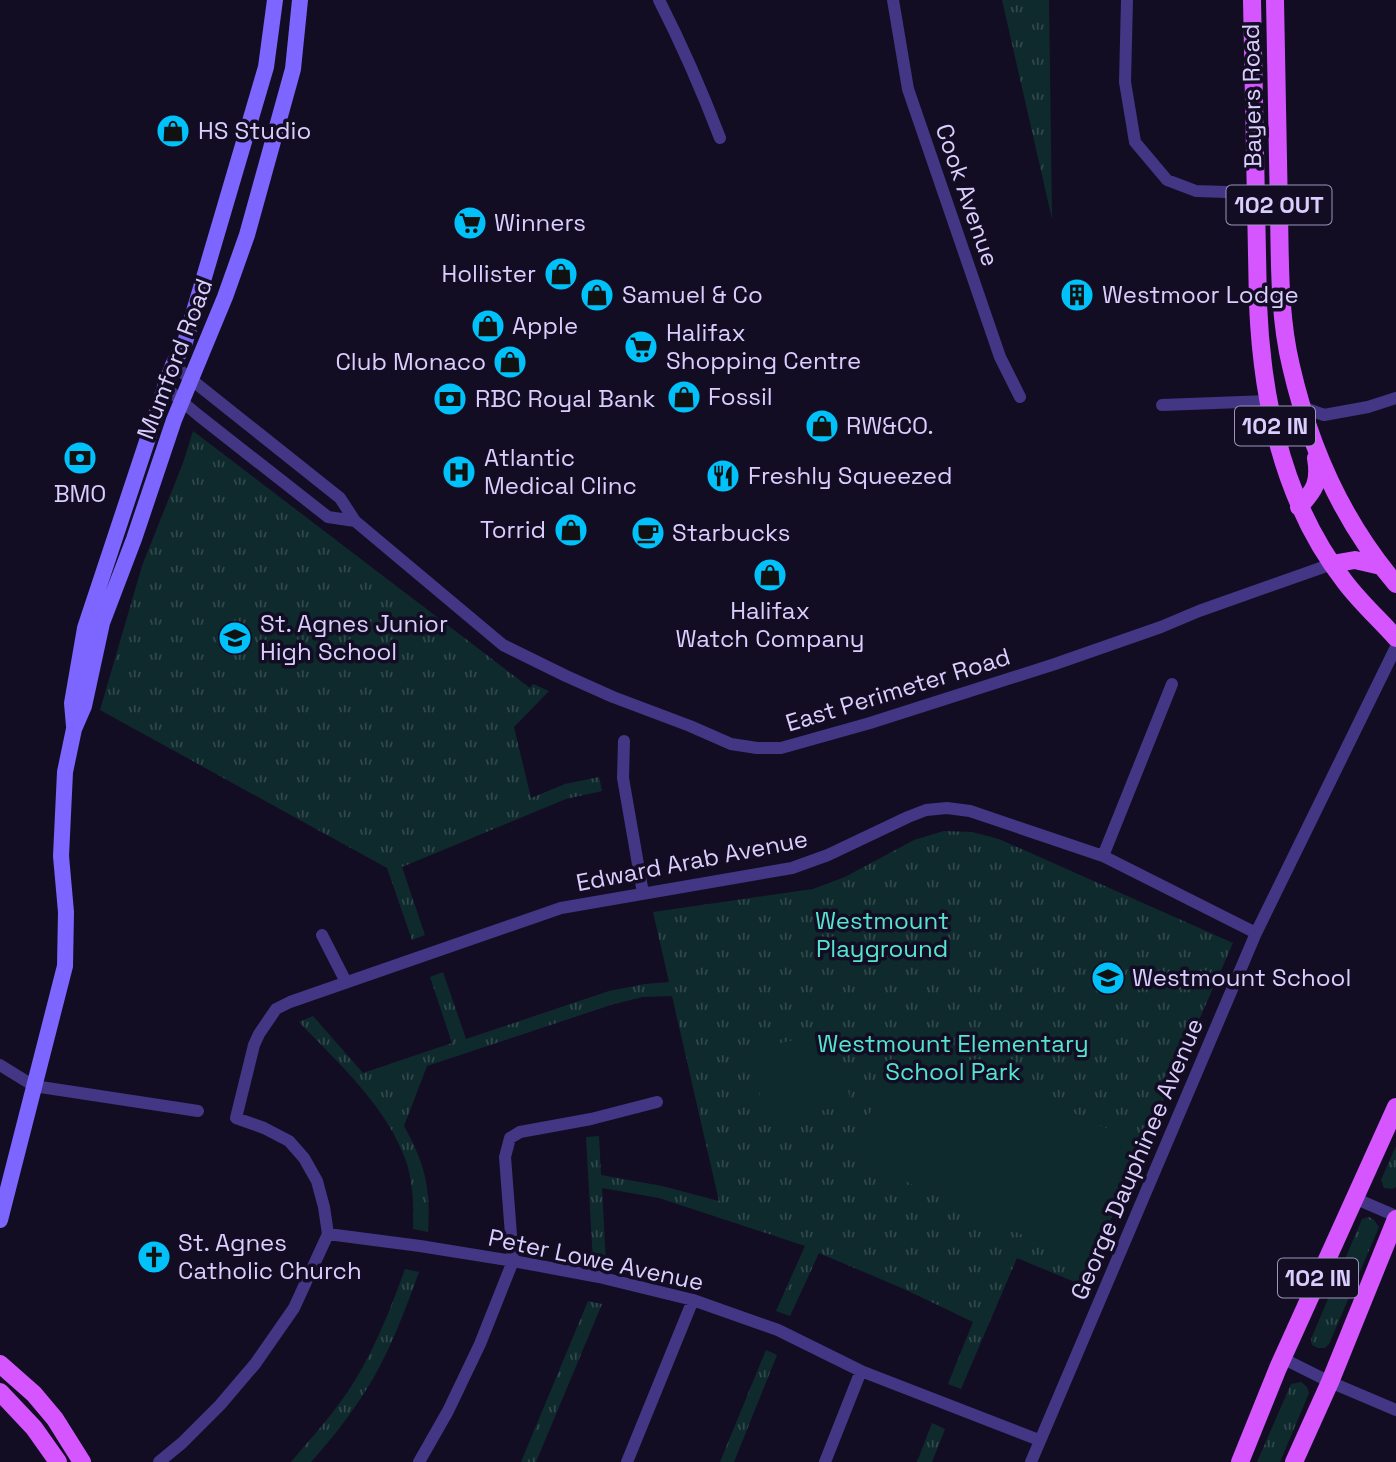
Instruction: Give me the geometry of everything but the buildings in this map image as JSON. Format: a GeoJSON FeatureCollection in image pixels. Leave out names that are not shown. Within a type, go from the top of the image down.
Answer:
{"type":"FeatureCollection","features":[{"type":"Feature","properties":{"kind":"main road","name":"Bayers Road"},"geometry":{"type":"LineString","coordinates":[[1252,0],[1259,343],[1268,401],[1299,508],[1345,583],[1396,638]]}},
{"type":"Feature","properties":{"kind":"main road","name":"Bayers Road"},"geometry":{"type":"LineString","coordinates":[[1275,0],[1280,274],[1291,365],[1312,441],[1333,487],[1381,566],[1396,584]]}},
{"type":"Feature","properties":{"kind":"main road"},"geometry":{"type":"LineString","coordinates":[[1299,508],[1314,490],[1318,469],[1312,441]]}},
{"type":"Feature","properties":{"kind":"main road"},"geometry":{"type":"LineString","coordinates":[[1332,564],[1355,560],[1381,566]]}},
{"type":"Feature","properties":{"kind":"main road","name":"102 IN"},"geometry":{"type":"LineString","coordinates":[[1240,1462],[1282,1358],[1396,1107]]}},
{"type":"Feature","properties":{"kind":"main road"},"geometry":{"type":"LineString","coordinates":[[1294,1462],[1330,1382],[1396,1217]]}},
{"type":"Feature","properties":{"kind":"main road"},"geometry":{"type":"LineString","coordinates":[[0,1364],[34,1394],[55,1419],[82,1462]]}},
{"type":"Feature","properties":{"kind":"main road"},"geometry":{"type":"LineString","coordinates":[[0,1392],[34,1428],[58,1462]]}},
{"type":"Feature","properties":{"kind":"street","name":"Mumford Road"},"geometry":{"type":"LineString","coordinates":[[74,729],[72,703],[85,628],[165,387],[186,342],[265,67],[275,0]]}},
{"type":"Feature","properties":{"kind":"street","name":"Mumford Road"},"geometry":{"type":"LineString","coordinates":[[0,1220],[65,966],[66,912],[61,856],[65,772],[74,729],[84,706],[102,623],[180,401],[225,297],[247,235],[293,69],[300,0]]}},
{"type":"Feature","properties":{"kind":"street"},"geometry":{"type":"LineString","coordinates":[[659,0],[720,138]]}},
{"type":"Feature","properties":{"kind":"street","name":"Cook Avenue"},"geometry":{"type":"LineString","coordinates":[[893,0],[908,89],[1000,357],[1020,397]]}},
{"type":"Feature","properties":{"kind":"street"},"geometry":{"type":"LineString","coordinates":[[1127,0],[1125,82],[1135,142],[1167,180],[1196,191],[1256,193]]}},
{"type":"Feature","properties":{"kind":"street","name":"East Perimeter Road"},"geometry":{"type":"LineString","coordinates":[[173,365],[340,498],[355,521],[503,645],[566,677],[731,744],[781,748],[870,723],[1055,664],[1332,564]]}},
{"type":"Feature","properties":{"kind":"street","name":"East Perimeter Road"},"geometry":{"type":"LineString","coordinates":[[165,387],[328,517],[355,521]]}},
{"type":"Feature","properties":{"kind":"street"},"geometry":{"type":"LineString","coordinates":[[1302,407],[1324,415],[1368,407],[1396,398]]}},
{"type":"Feature","properties":{"kind":"street"},"geometry":{"type":"LineString","coordinates":[[1162,405],[1268,401]]}},
{"type":"Feature","properties":{"kind":"street","name":"George Dauphinee Avenue"},"geometry":{"type":"LineString","coordinates":[[1031,1462],[1256,933],[1396,648]]}},
{"type":"Feature","properties":{"kind":"street"},"geometry":{"type":"LineString","coordinates":[[1103,856],[1172,684]]}},
{"type":"Feature","properties":{"kind":"street"},"geometry":{"type":"LineString","coordinates":[[624,741],[623,778],[643,893]]}},
{"type":"Feature","properties":{"kind":"street","name":"Edward Arab Avenue"},"geometry":{"type":"LineString","coordinates":[[328,1234],[317,1181],[304,1158],[289,1141],[236,1118],[254,1045],[271,1014],[290,1002],[561,908],[792,868],[828,855],[926,810],[947,808],[970,811],[1103,856],[1256,933]]}},
{"type":"Feature","properties":{"kind":"street"},"geometry":{"type":"LineString","coordinates":[[322,935],[346,982]]}},
{"type":"Feature","properties":{"kind":"street"},"geometry":{"type":"LineString","coordinates":[[0,1065],[34,1086],[198,1111]]}},
{"type":"Feature","properties":{"kind":"street"},"geometry":{"type":"LineString","coordinates":[[419,1462],[475,1355],[513,1261],[505,1157],[510,1138],[520,1132],[591,1119],[657,1102]]}},
{"type":"Feature","properties":{"kind":"street"},"geometry":{"type":"LineString","coordinates":[[1354,1198],[1396,1217]]}},
{"type":"Feature","properties":{"kind":"street"},"geometry":{"type":"LineString","coordinates":[[159,1462],[211,1414],[255,1364],[294,1308],[328,1234]]}},
{"type":"Feature","properties":{"kind":"street","name":"Peter Lowe Avenue"},"geometry":{"type":"LineString","coordinates":[[328,1234],[513,1261],[600,1277],[693,1300],[778,1330],[861,1371],[1039,1440]]}},
{"type":"Feature","properties":{"kind":"street"},"geometry":{"type":"LineString","coordinates":[[627,1462],[693,1300]]}},
{"type":"Feature","properties":{"kind":"street"},"geometry":{"type":"LineString","coordinates":[[1282,1358],[1396,1410]]}},
{"type":"Feature","properties":{"kind":"street"},"geometry":{"type":"LineString","coordinates":[[825,1462],[861,1371]]}},
{"type":"Feature","properties":{"kind":"green space"},"geometry":{"type":"Polygon","coordinates":[[[1002,0],[1049,0],[1052,219],[1002,0]]]}},
{"type":"Feature","properties":{"kind":"green space"},"geometry":{"type":"Polygon","coordinates":[[[193,431],[530,688],[533,684],[549,691],[514,727],[531,798],[565,784],[599,777],[602,791],[566,799],[402,867],[425,935],[412,940],[387,868],[100,710],[142,566],[193,431]]]}},
{"type":"Feature","properties":{"kind":"green space","name":"Westmount Elementary School Park"},"geometry":{"type":"Polygon","coordinates":[[[944,831],[972,832],[999,839],[1233,943],[1082,1285],[1017,1258],[961,1389],[948,1384],[973,1322],[819,1253],[790,1316],[776,1311],[805,1246],[659,1198],[602,1188],[606,1264],[593,1262],[586,1137],[599,1136],[601,1175],[662,1186],[719,1201],[672,996],[643,997],[614,1004],[427,1066],[404,1126],[417,1152],[425,1177],[428,1232],[413,1229],[413,1196],[409,1172],[399,1143],[388,1124],[361,1087],[299,1022],[313,1016],[363,1073],[452,1043],[430,977],[443,972],[466,1039],[609,991],[669,982],[653,912],[813,889],[845,877],[914,840],[944,831]]]}},
{"type":"Feature","properties":{"kind":"green space"},"geometry":{"type":"Polygon","coordinates":[[[835,1031],[851,1104],[766,1123],[750,1050],[835,1031]]]}},
{"type":"Feature","properties":{"kind":"green space"},"geometry":{"type":"Polygon","coordinates":[[[905,1036],[1141,1144],[1086,1264],[850,1156],[905,1036]]]}},
{"type":"Feature","properties":{"kind":"green space"},"geometry":{"type":"Polygon","coordinates":[[[1396,1146],[1396,1187],[1384,1188],[1381,1180],[1396,1146]]]}},
{"type":"Feature","properties":{"kind":"green space"},"geometry":{"type":"Polygon","coordinates":[[[1369,1217],[1379,1227],[1329,1344],[1325,1348],[1318,1348],[1312,1345],[1311,1339],[1362,1219],[1369,1217]]]}},
{"type":"Feature","properties":{"kind":"green space"},"geometry":{"type":"Polygon","coordinates":[[[405,1269],[419,1272],[378,1371],[342,1425],[311,1462],[291,1462],[354,1382],[382,1327],[405,1269]]]}},
{"type":"Feature","properties":{"kind":"green space"},"geometry":{"type":"Polygon","coordinates":[[[588,1301],[602,1304],[536,1462],[521,1462],[588,1301]]]}},
{"type":"Feature","properties":{"kind":"green space"},"geometry":{"type":"Polygon","coordinates":[[[766,1350],[777,1355],[734,1462],[720,1462],[766,1350]]]}},
{"type":"Feature","properties":{"kind":"green space"},"geometry":{"type":"Polygon","coordinates":[[[1301,1382],[1309,1393],[1280,1462],[1257,1462],[1291,1384],[1301,1382]]]}},
{"type":"Feature","properties":{"kind":"green space"},"geometry":{"type":"Polygon","coordinates":[[[932,1423],[945,1429],[932,1462],[917,1462],[932,1423]]]}},
{"type":"Feature","properties":{"kind":"place","name":"HS Studio"},"geometry":{"type":"Point","coordinates":[173,131]}},
{"type":"Feature","properties":{"kind":"place","name":"Winners"},"geometry":{"type":"Point","coordinates":[470,223]}},
{"type":"Feature","properties":{"kind":"place","name":"Hollister"},"geometry":{"type":"Point","coordinates":[561,274]}},
{"type":"Feature","properties":{"kind":"place","name":"Samuel & Co"},"geometry":{"type":"Point","coordinates":[597,295]}},
{"type":"Feature","properties":{"kind":"place","name":"Westmoor Lodge"},"geometry":{"type":"Point","coordinates":[1077,295]}},
{"type":"Feature","properties":{"kind":"place","name":"Apple"},"geometry":{"type":"Point","coordinates":[488,326]}},
{"type":"Feature","properties":{"kind":"place","name":"Halifax Shopping Centre"},"geometry":{"type":"Point","coordinates":[641,347]}},
{"type":"Feature","properties":{"kind":"place","name":"Club Monaco"},"geometry":{"type":"Point","coordinates":[510,362]}},
{"type":"Feature","properties":{"kind":"place","name":"Fossil"},"geometry":{"type":"Point","coordinates":[684,397]}},
{"type":"Feature","properties":{"kind":"place","name":"RBC Royal Bank"},"geometry":{"type":"Point","coordinates":[450,399]}},
{"type":"Feature","properties":{"kind":"place","name":"RW&CO."},"geometry":{"type":"Point","coordinates":[822,426]}},
{"type":"Feature","properties":{"kind":"place","name":"BMO"},"geometry":{"type":"Point","coordinates":[80,458]}},
{"type":"Feature","properties":{"kind":"place","name":"Atlantic Medical Clinc"},"geometry":{"type":"Point","coordinates":[459,472]}},
{"type":"Feature","properties":{"kind":"place","name":"Freshly Squeezed"},"geometry":{"type":"Point","coordinates":[723,476]}},
{"type":"Feature","properties":{"kind":"place","name":"Torrid"},"geometry":{"type":"Point","coordinates":[571,530]}},
{"type":"Feature","properties":{"kind":"place","name":"Starbucks"},"geometry":{"type":"Point","coordinates":[648,533]}},
{"type":"Feature","properties":{"kind":"place","name":"Halifax Watch Company"},"geometry":{"type":"Point","coordinates":[770,575]}},
{"type":"Feature","properties":{"kind":"place","name":"St. Agnes Junior High School"},"geometry":{"type":"Point","coordinates":[235,638]}},
{"type":"Feature","properties":{"kind":"place","name":"Westmount School"},"geometry":{"type":"Point","coordinates":[1108,978]}},
{"type":"Feature","properties":{"kind":"place","name":"St. Agnes Catholic Church"},"geometry":{"type":"Point","coordinates":[154,1257]}},
{"type":"Feature","properties":{"kind":"park label","name":"Westmount Playground"},"geometry":{"type":"Point","coordinates":[882,935]}}]}
